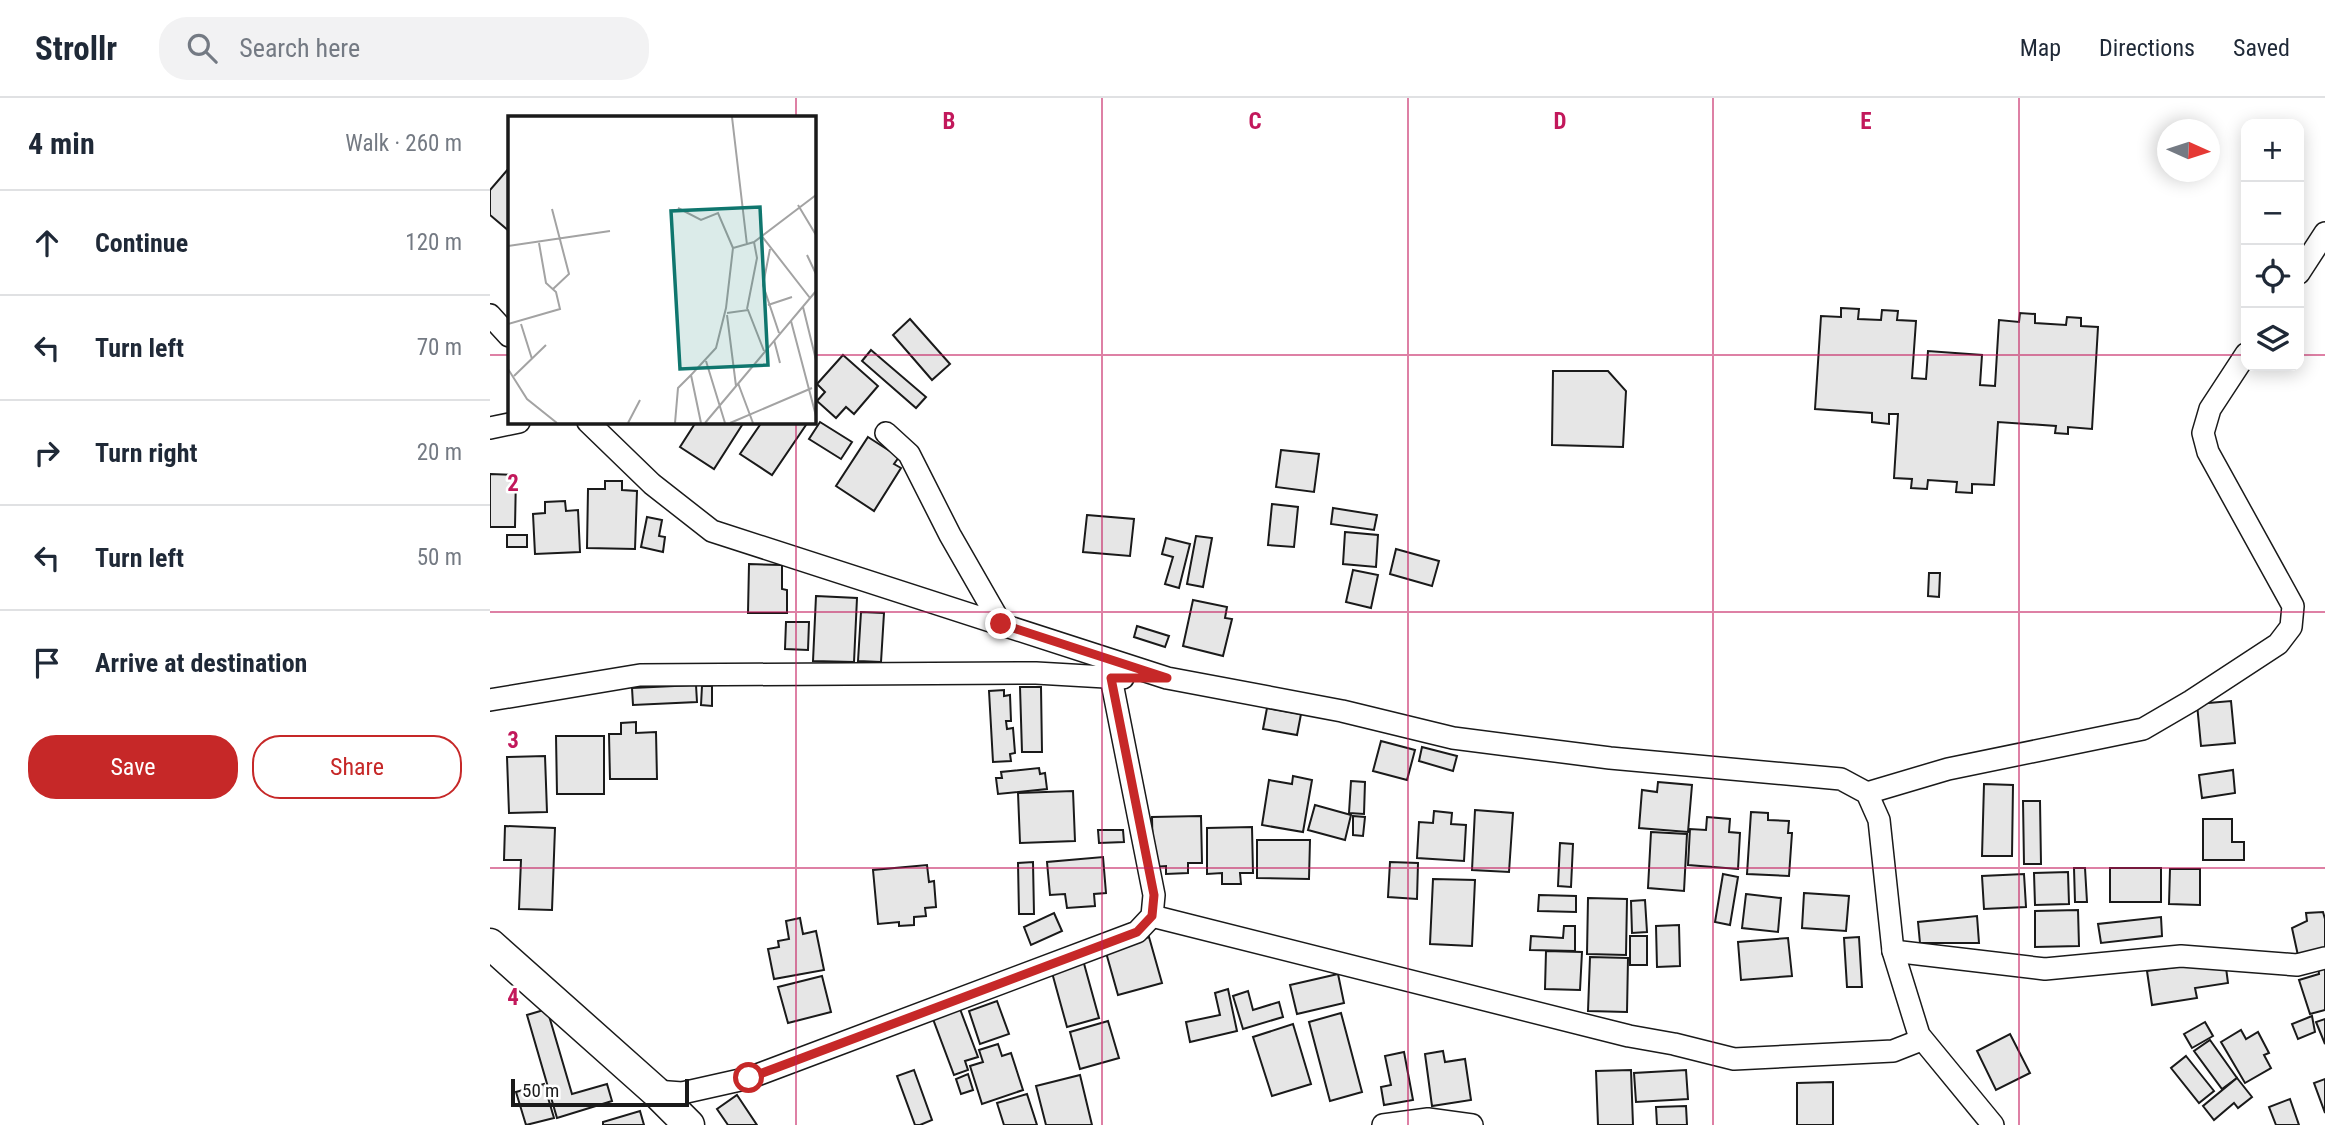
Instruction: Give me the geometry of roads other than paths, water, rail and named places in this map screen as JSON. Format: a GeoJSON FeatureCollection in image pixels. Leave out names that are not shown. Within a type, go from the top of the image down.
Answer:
{"type":"FeatureCollection","features":[{"type":"Feature","properties":{"kind":"street"},"geometry":{"type":"LineString","coordinates":[[2304,265],[2325,233]]}},
{"type":"Feature","properties":{"kind":"street"},"geometry":{"type":"LineString","coordinates":[[490,315],[508,335]]}},
{"type":"Feature","properties":{"kind":"street"},"geometry":{"type":"LineString","coordinates":[[1867,793],[1948,769],[2143,729],[2278,644],[2291,627],[2293,606],[2208,452],[2203,433],[2210,409],[2241,362]]}},
{"type":"Feature","properties":{"kind":"street"},"geometry":{"type":"LineString","coordinates":[[490,428],[509,424]]}},
{"type":"Feature","properties":{"kind":"street"},"geometry":{"type":"LineString","coordinates":[[590,424],[652,484],[712,531],[1167,678],[1342,711],[1453,738],[1610,758],[1841,779],[1867,793],[1879,820],[1894,951],[1921,1040],[1993,1125]]}},
{"type":"Feature","properties":{"kind":"street"},"geometry":{"type":"LineString","coordinates":[[886,433],[909,454],[950,535],[1001,624]]}},
{"type":"Feature","properties":{"kind":"street"},"geometry":{"type":"LineString","coordinates":[[490,700],[640,675],[1036,673],[1111,678],[1167,678]]}},
{"type":"Feature","properties":{"kind":"street"},"geometry":{"type":"LineString","coordinates":[[655,1091],[682,1093],[749,1078],[1137,932],[1152,916],[1154,895],[1111,678]]}},
{"type":"Feature","properties":{"kind":"street"},"geometry":{"type":"LineString","coordinates":[[1152,916],[1629,1036],[1734,1059],[1893,1051],[1921,1040]]}},
{"type":"Feature","properties":{"kind":"street"},"geometry":{"type":"LineString","coordinates":[[490,944],[655,1091],[689,1125]]}},
{"type":"Feature","properties":{"kind":"street"},"geometry":{"type":"LineString","coordinates":[[1894,951],[2045,969],[2181,956],[2297,965],[2325,958]]}},
{"type":"Feature","properties":{"kind":"street"},"geometry":{"type":"LineString","coordinates":[[1383,1125],[1428,1119],[1472,1125]]}}]}
